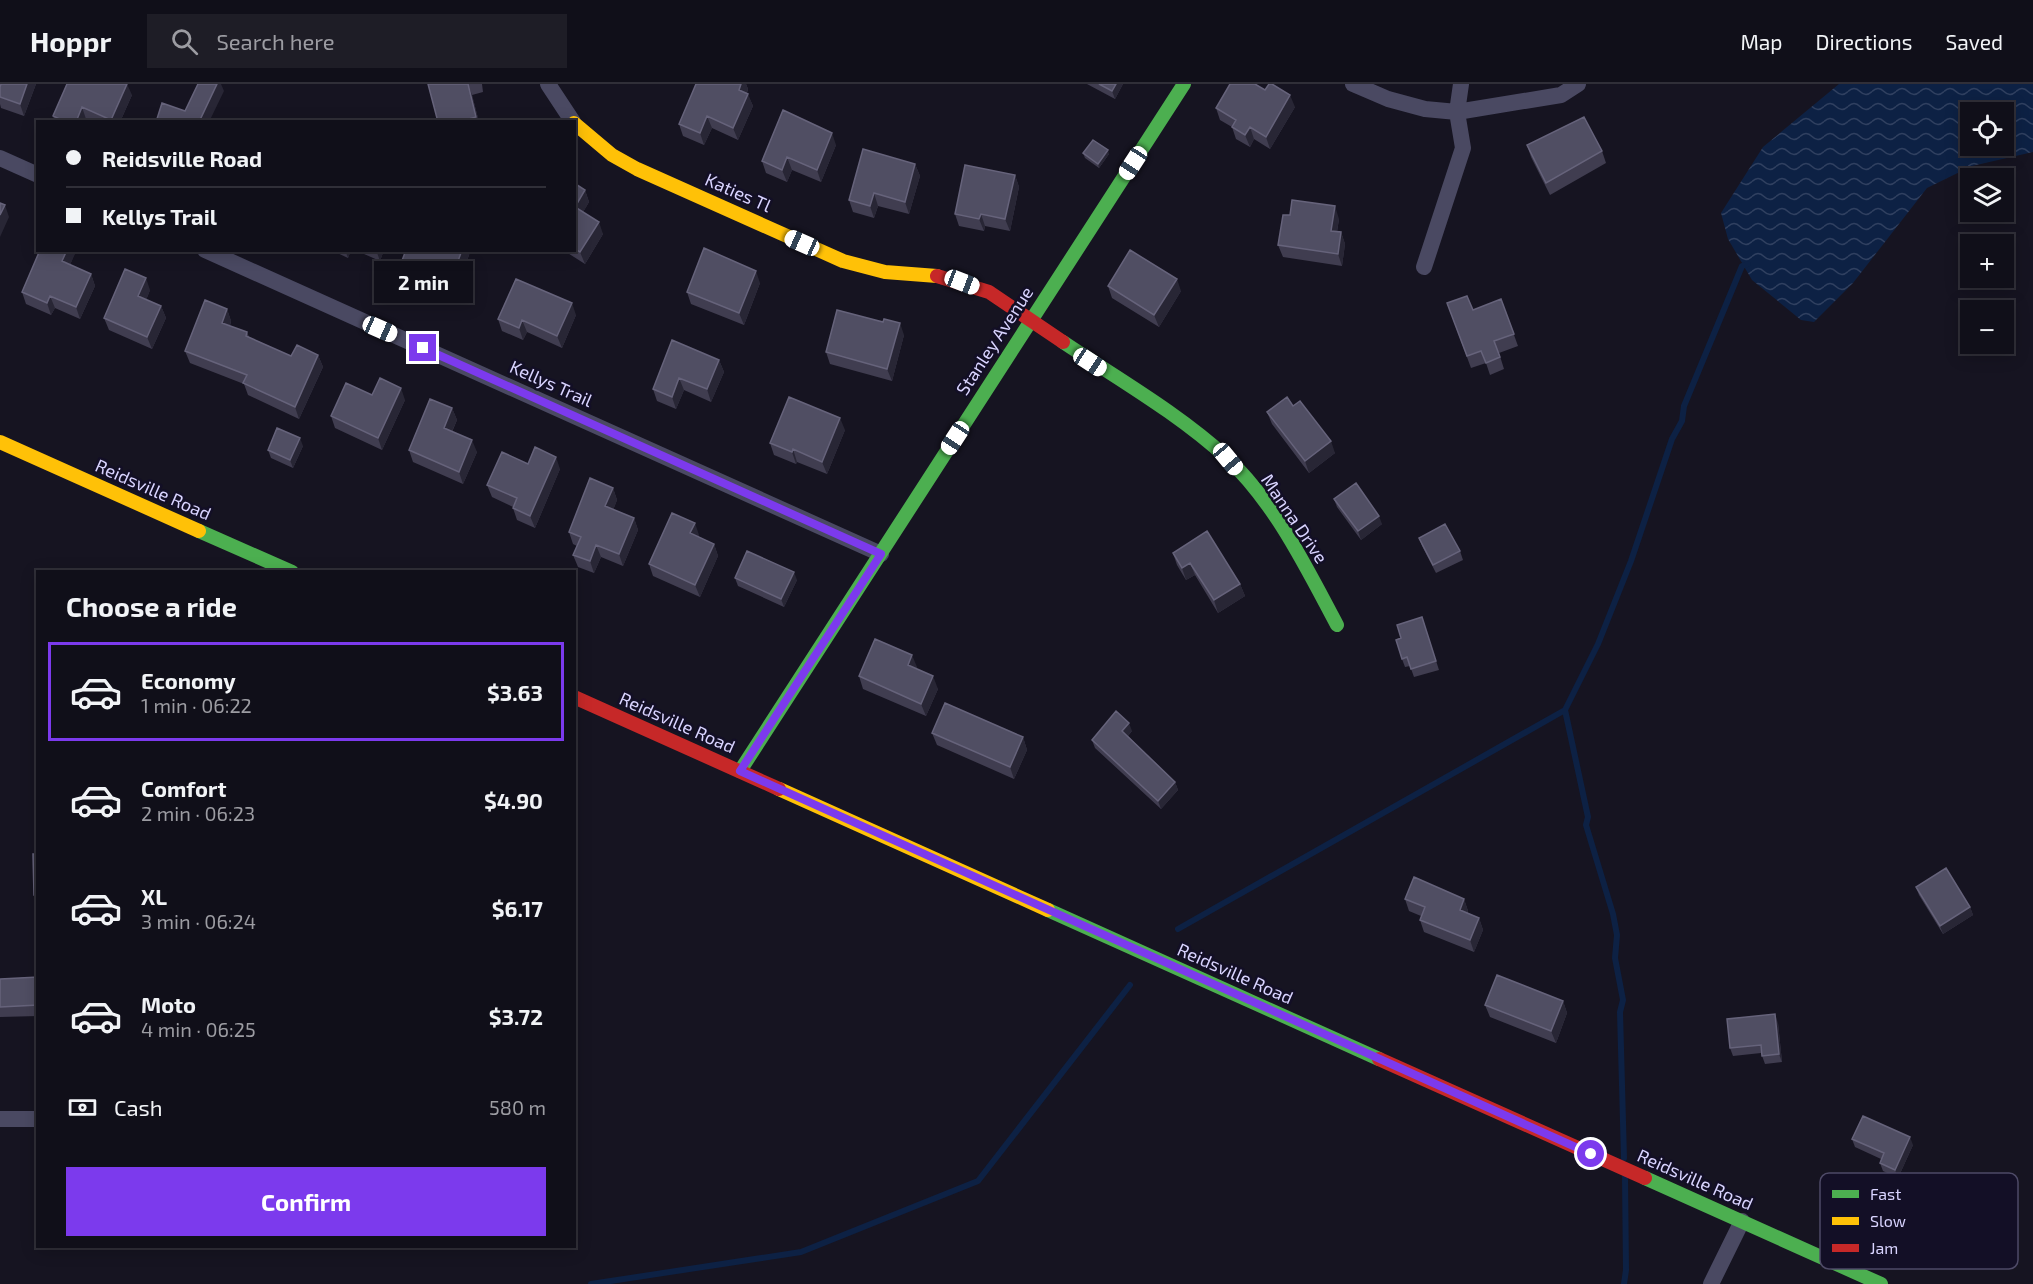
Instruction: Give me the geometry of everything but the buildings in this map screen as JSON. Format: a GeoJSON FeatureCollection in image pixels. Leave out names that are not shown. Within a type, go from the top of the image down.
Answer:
{"type":"FeatureCollection","features":[{"type":"Feature","properties":{"kind":"main road","name":"Stanley Avenue"},"geometry":{"type":"LineString","coordinates":[[740,771],[1184,84]]}},
{"type":"Feature","properties":{"kind":"main road","name":"Katies Tl"},"geometry":{"type":"LineString","coordinates":[[576,124],[612,155],[637,169],[843,261],[885,273],[938,276],[962,282],[989,292],[1030,322]]}},
{"type":"Feature","properties":{"kind":"main road","name":"Manna Drive"},"geometry":{"type":"LineString","coordinates":[[1030,322],[1190,428],[1228,459],[1275,518],[1305,563],[1337,625]]}},
{"type":"Feature","properties":{"kind":"main road","name":"Reidsville Road"},"geometry":{"type":"LineString","coordinates":[[0,442],[288,570]]}},
{"type":"Feature","properties":{"kind":"main road","name":"Reidsville Road"},"geometry":{"type":"LineString","coordinates":[[576,698],[1820,1256]]}},
{"type":"Feature","properties":{"kind":"main road","name":"Reidsville Road"},"geometry":{"type":"LineString","coordinates":[[1848,1269],[1881,1284]]}},
{"type":"Feature","properties":{"kind":"street","name":"Katies Tl"},"geometry":{"type":"LineString","coordinates":[[548,84],[573,120]]}},
{"type":"Feature","properties":{"kind":"street"},"geometry":{"type":"LineString","coordinates":[[1353,84],[1388,99],[1425,109],[1457,112],[1561,95],[1578,84]]}},
{"type":"Feature","properties":{"kind":"street"},"geometry":{"type":"LineString","coordinates":[[1424,267],[1463,148],[1457,112],[1461,84]]}},
{"type":"Feature","properties":{"kind":"street"},"geometry":{"type":"LineString","coordinates":[[0,158],[36,174]]}},
{"type":"Feature","properties":{"kind":"street","name":"Kellys Trail"},"geometry":{"type":"LineString","coordinates":[[209,252],[881,554]]}},
{"type":"Feature","properties":{"kind":"street"},"geometry":{"type":"LineString","coordinates":[[0,1119],[36,1119]]}},
{"type":"Feature","properties":{"kind":"street"},"geometry":{"type":"LineString","coordinates":[[1711,1284],[1742,1221]]}},
{"type":"Feature","properties":{"kind":"water"},"geometry":{"type":"Polygon","coordinates":[[[1839,84],[2033,84],[2033,152],[1960,168],[1960,172],[1927,188],[1853,283],[1814,322],[1801,320],[1752,280],[1728,239],[1721,213],[1763,147],[1839,84]]]}},
{"type":"Feature","properties":{"kind":"waterway"},"geometry":{"type":"LineString","coordinates":[[1178,929],[1565,710],[1598,644],[1631,561],[1672,439],[1682,421],[1684,406],[1742,266],[1748,264]]}},
{"type":"Feature","properties":{"kind":"waterway"},"geometry":{"type":"LineString","coordinates":[[1565,710],[1588,817],[1586,825],[1613,914],[1617,935],[1615,958],[1623,1000],[1620,1012],[1624,1158]]}},
{"type":"Feature","properties":{"kind":"waterway"},"geometry":{"type":"LineString","coordinates":[[591,1284],[801,1252],[978,1181],[1130,985]]}},
{"type":"Feature","properties":{"kind":"waterway"},"geometry":{"type":"LineString","coordinates":[[1624,1284],[1626,1270],[1625,1177]]}},
{"type":"Feature","properties":{"kind":"traffic: fast"},"geometry":{"type":"LineString","coordinates":[[740,771],[1184,84]]}},
{"type":"Feature","properties":{"kind":"traffic: fast"},"geometry":{"type":"LineString","coordinates":[[1063,342],[1147,397],[1227,458],[1275,515],[1337,625]]}},
{"type":"Feature","properties":{"kind":"traffic: fast"},"geometry":{"type":"LineString","coordinates":[[199,531],[287,570]]}},
{"type":"Feature","properties":{"kind":"traffic: fast"},"geometry":{"type":"LineString","coordinates":[[1048,910],[1379,1059]]}},
{"type":"Feature","properties":{"kind":"traffic: fast"},"geometry":{"type":"LineString","coordinates":[[1645,1178],[1820,1257]]}},
{"type":"Feature","properties":{"kind":"traffic: fast"},"geometry":{"type":"LineString","coordinates":[[1848,1269],[1881,1284]]}},
{"type":"Feature","properties":{"kind":"traffic: slow"},"geometry":{"type":"LineString","coordinates":[[576,125],[612,155],[637,169],[843,261],[885,272],[937,276]]}},
{"type":"Feature","properties":{"kind":"traffic: slow"},"geometry":{"type":"LineString","coordinates":[[0,442],[199,531]]}},
{"type":"Feature","properties":{"kind":"traffic: slow"},"geometry":{"type":"LineString","coordinates":[[779,789],[1048,910]]}},
{"type":"Feature","properties":{"kind":"traffic: jam"},"geometry":{"type":"LineString","coordinates":[[937,276],[989,292],[1063,342]]}},
{"type":"Feature","properties":{"kind":"traffic: jam"},"geometry":{"type":"LineString","coordinates":[[576,698],[779,789]]}},
{"type":"Feature","properties":{"kind":"traffic: jam"},"geometry":{"type":"LineString","coordinates":[[1379,1059],[1645,1178]]}},
{"type":"Feature","properties":{"kind":"route"},"geometry":{"type":"LineString","coordinates":[[423,348],[881,554],[740,771],[1591,1154]]}}]}
